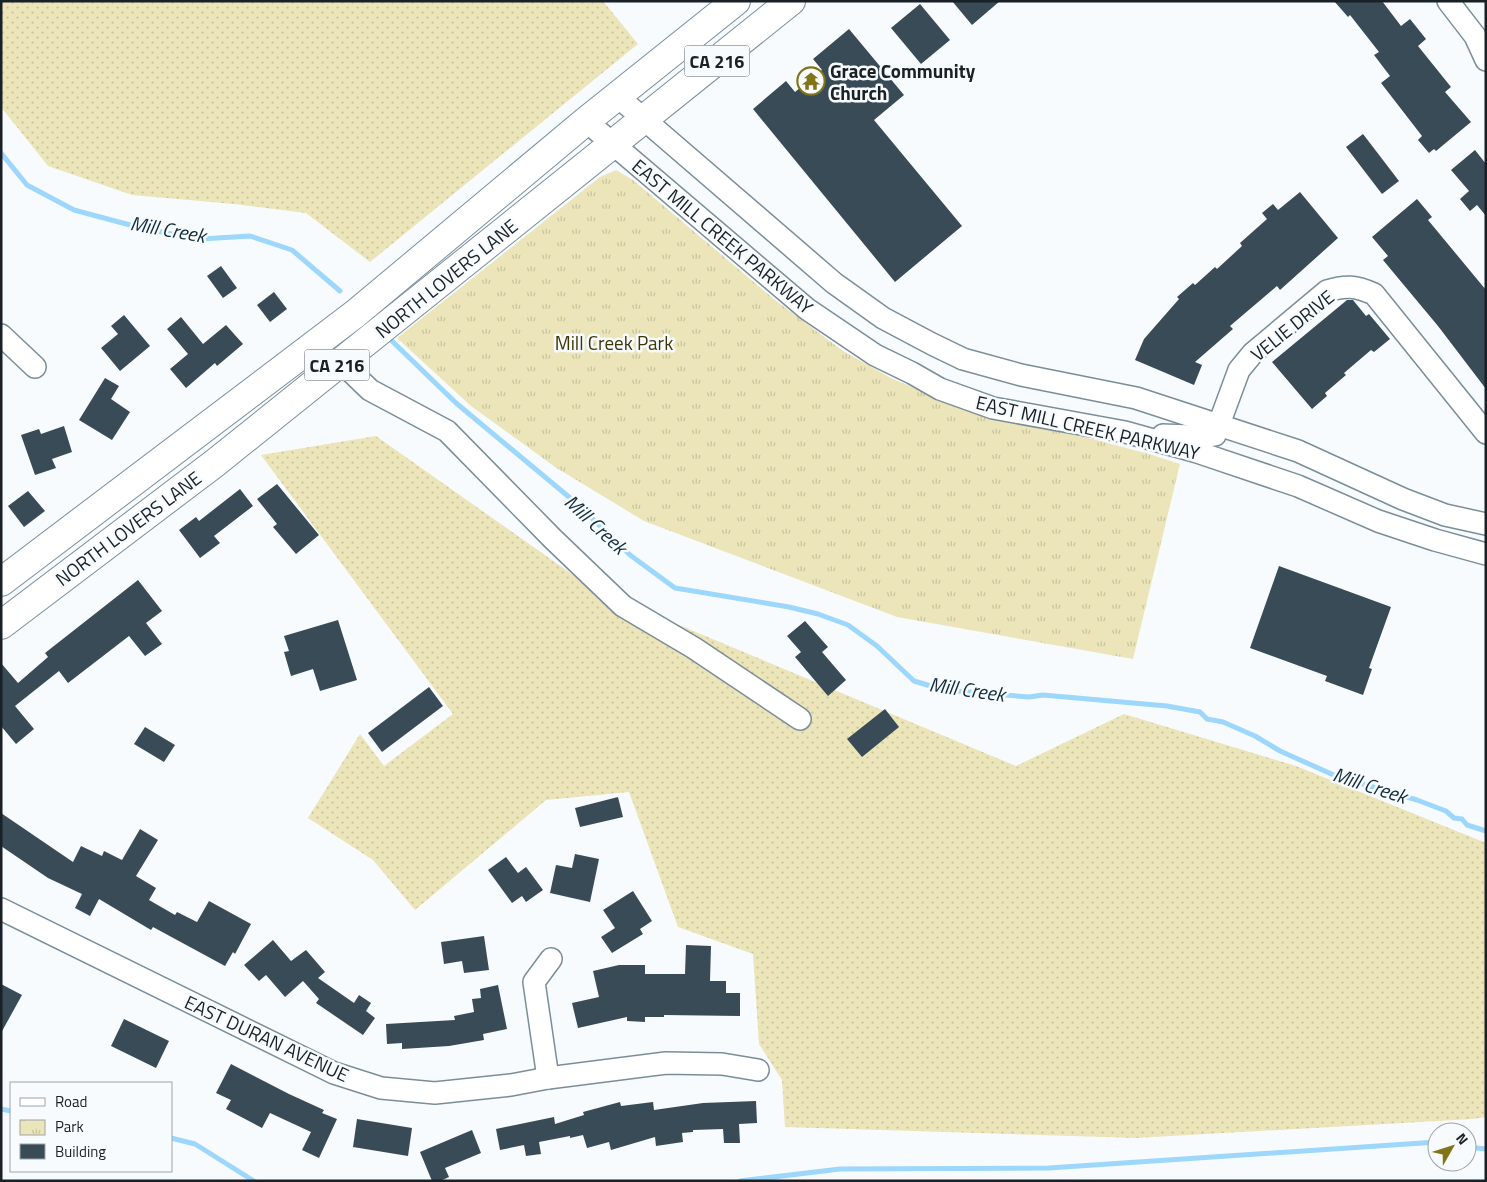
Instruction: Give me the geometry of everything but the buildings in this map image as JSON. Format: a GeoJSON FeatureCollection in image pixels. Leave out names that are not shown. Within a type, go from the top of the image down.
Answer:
{"type":"FeatureCollection","features":[{"type":"Feature","properties":{"kind":"main road","name":"NORTH LOVERS LANE"},"geometry":{"type":"LineString","coordinates":[[5,579],[355,314],[586,121],[736,1]]}},
{"type":"Feature","properties":{"kind":"main road","name":"NORTH LOVERS LANE"},"geometry":{"type":"LineString","coordinates":[[1,625],[215,463],[791,1]]}},
{"type":"Feature","properties":{"kind":"street"},"geometry":{"type":"LineString","coordinates":[[1448,1],[1475,36],[1486,60]]}},
{"type":"Feature","properties":{"kind":"street","name":"EAST MILL CREEK PARKWAY"},"geometry":{"type":"LineString","coordinates":[[617,96],[834,283],[883,318],[924,340],[963,359],[1021,375],[1136,398],[1298,451],[1403,499],[1445,515],[1486,524]]}},
{"type":"Feature","properties":{"kind":"street","name":"EAST MILL CREEK PARKWAY"},"geometry":{"type":"LineString","coordinates":[[586,121],[807,309],[874,355],[912,372],[940,389],[993,408],[1139,436],[1197,452],[1298,486],[1378,521],[1435,540],[1486,554]]}},
{"type":"Feature","properties":{"kind":"street","name":"VELIE DRIVE"},"geometry":{"type":"LineString","coordinates":[[1219,426],[1239,370],[1253,352],[1327,291],[1341,287],[1360,288],[1374,294],[1486,433]]}},
{"type":"Feature","properties":{"kind":"street"},"geometry":{"type":"LineString","coordinates":[[1,335],[36,367]]}},
{"type":"Feature","properties":{"kind":"street"},"geometry":{"type":"LineString","coordinates":[[341,362],[370,390],[447,431],[553,539],[623,606],[694,648],[800,719]]}},
{"type":"Feature","properties":{"kind":"street"},"geometry":{"type":"LineString","coordinates":[[1139,436],[1212,436],[1217,432],[1219,426]]}},
{"type":"Feature","properties":{"kind":"street","name":"EAST DURAN AVENUE"},"geometry":{"type":"LineString","coordinates":[[1,909],[334,1073],[381,1088],[435,1093],[511,1086],[548,1078],[666,1063],[722,1064],[758,1070]]}},
{"type":"Feature","properties":{"kind":"street"},"geometry":{"type":"LineString","coordinates":[[548,1078],[534,982],[551,959]]}},
{"type":"Feature","properties":{"kind":"green space"},"geometry":{"type":"Polygon","coordinates":[[[1,1],[603,1],[638,44],[370,262],[306,213],[234,204],[132,195],[48,166],[1,107],[1,1]]]}},
{"type":"Feature","properties":{"kind":"green space","name":"Mill Creek Park"},"geometry":{"type":"Polygon","coordinates":[[[616,170],[633,180],[775,300],[843,351],[891,378],[951,404],[1008,422],[1081,436],[1180,464],[1133,659],[897,617],[644,521],[555,467],[471,406],[397,338],[600,177],[616,170]]]}},
{"type":"Feature","properties":{"kind":"green space"},"geometry":{"type":"Polygon","coordinates":[[[376,436],[593,589],[1016,766],[1124,714],[1296,766],[1486,843],[1486,1117],[1136,1138],[785,1127],[782,1080],[759,1044],[753,954],[678,927],[629,792],[546,800],[415,910],[373,860],[308,818],[360,734],[384,766],[453,714],[261,455],[376,436]]]}},
{"type":"Feature","properties":{"kind":"waterway","name":"Mill Creek"},"geometry":{"type":"LineString","coordinates":[[1,153],[27,185],[74,210],[145,229],[201,239],[250,236],[292,250],[340,291]]}},
{"type":"Feature","properties":{"kind":"waterway","name":"Mill Creek"},"geometry":{"type":"LineString","coordinates":[[392,341],[456,403],[575,502],[630,555],[675,588],[789,607],[818,614],[848,625],[877,646],[914,681],[944,690],[1029,697],[1043,695],[1167,706],[1200,712],[1207,719],[1223,722],[1255,736],[1280,751],[1336,776],[1417,800],[1446,811],[1454,818],[1462,819],[1467,825],[1486,831]]}},
{"type":"Feature","properties":{"kind":"waterway"},"geometry":{"type":"LineString","coordinates":[[1,1109],[10,1111]]}},
{"type":"Feature","properties":{"kind":"waterway"},"geometry":{"type":"LineString","coordinates":[[172,1138],[195,1144],[254,1181]]}},
{"type":"Feature","properties":{"kind":"waterway"},"geometry":{"type":"LineString","coordinates":[[740,1181],[840,1169],[1049,1168],[1427,1143]]}},
{"type":"Feature","properties":{"kind":"waterway"},"geometry":{"type":"LineString","coordinates":[[1477,1148],[1486,1149]]}},
{"type":"Feature","properties":{"kind":"place","name":"Grace Community Church"},"geometry":{"type":"Point","coordinates":[811,81]}}]}
